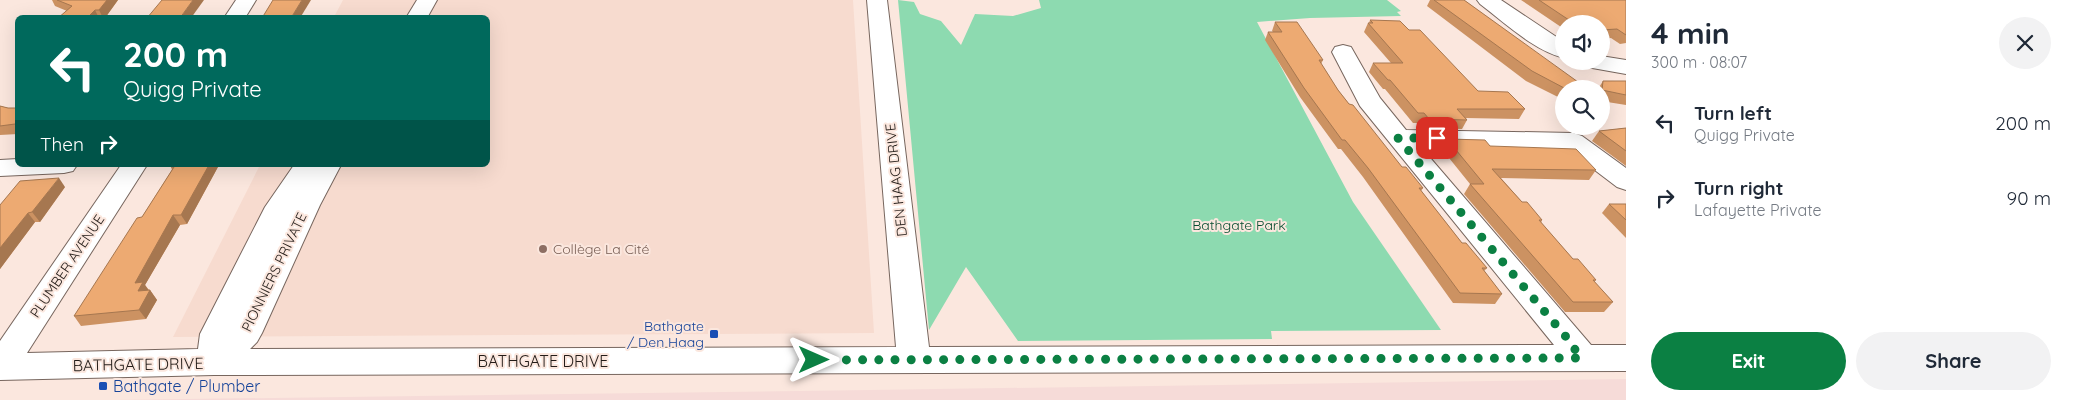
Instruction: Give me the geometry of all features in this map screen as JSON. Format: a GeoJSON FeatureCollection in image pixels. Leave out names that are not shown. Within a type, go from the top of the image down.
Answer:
{"type":"FeatureCollection","features":[{"type":"Feature","properties":{"kind":"street"},"geometry":{"type":"LineString","coordinates":[[236,15],[246,0]]}},
{"type":"Feature","properties":{"kind":"street"},"geometry":{"type":"LineString","coordinates":[[418,15],[427,0]]}},
{"type":"Feature","properties":{"kind":"street","name":"DEN HAAG DRIVE"},"geometry":{"type":"LineString","coordinates":[[878,0],[914,359]]}},
{"type":"Feature","properties":{"kind":"street"},"geometry":{"type":"LineString","coordinates":[[1487,0],[1555,46]]}},
{"type":"Feature","properties":{"kind":"street"},"geometry":{"type":"LineString","coordinates":[[1343,52],[1370,100],[1398,138],[1567,338],[1581,358]]}},
{"type":"Feature","properties":{"kind":"street"},"geometry":{"type":"LineString","coordinates":[[1610,65],[1626,67]]}},
{"type":"Feature","properties":{"kind":"street"},"geometry":{"type":"LineString","coordinates":[[1398,138],[1573,141],[1626,181]]}},
{"type":"Feature","properties":{"kind":"street"},"geometry":{"type":"LineString","coordinates":[[0,168],[21,167]]}},
{"type":"Feature","properties":{"kind":"street","name":"PLUMBER AVENUE"},"geometry":{"type":"LineString","coordinates":[[0,367],[133,167]]}},
{"type":"Feature","properties":{"kind":"street","name":"PIONNIERS PRIVATE"},"geometry":{"type":"LineString","coordinates":[[214,362],[216,334],[280,207],[305,167]]}},
{"type":"Feature","properties":{"kind":"street","name":"PIONNIERS PRIVATE"},"geometry":{"type":"LineString","coordinates":[[214,362],[246,333],[306,205],[327,167]]}},
{"type":"Feature","properties":{"kind":"street","name":"BATHGATE DRIVE"},"geometry":{"type":"LineString","coordinates":[[0,367],[214,362],[1626,358]]}},
{"type":"Feature","properties":{"kind":"shaded area","name":"Collège La Cité"},"geometry":{"type":"Polygon","coordinates":[[[343,0],[853,0],[874,333],[173,337],[259,167],[490,167],[490,15],[335,15],[343,0]]]}},
{"type":"Feature","properties":{"kind":"shaded area"},"geometry":{"type":"Polygon","coordinates":[[[1626,379],[1626,400],[113,400],[870,390],[1626,379]]]}},
{"type":"Feature","properties":{"kind":"green space","name":"Bathgate Park"},"geometry":{"type":"Polygon","coordinates":[[[898,0],[914,2],[920,14],[941,21],[961,45],[975,14],[1013,16],[1041,8],[1039,0],[1387,0],[1401,11],[1397,12],[1401,16],[1310,18],[1257,22],[1353,202],[1441,330],[1271,331],[1272,339],[1018,341],[966,267],[929,330],[898,0]]]}},
{"type":"Feature","properties":{"kind":"building"},"geometry":{"type":"Polygon","coordinates":[[[57,0],[107,0],[99,10],[95,10],[90,15],[62,15],[72,6],[57,0]]]}},
{"type":"Feature","properties":{"kind":"building"},"geometry":{"type":"Polygon","coordinates":[[[162,0],[193,0],[182,15],[150,15],[162,0]]]}},
{"type":"Feature","properties":{"kind":"building"},"geometry":{"type":"Polygon","coordinates":[[[273,0],[302,0],[293,15],[264,15],[273,0]]]}},
{"type":"Feature","properties":{"kind":"building"},"geometry":{"type":"Polygon","coordinates":[[[1434,0],[1464,0],[1555,65],[1555,70],[1561,70],[1575,80],[1555,80],[1555,83],[1532,71],[1434,0]]]}},
{"type":"Feature","properties":{"kind":"building"},"geometry":{"type":"Polygon","coordinates":[[[1539,0],[1626,0],[1626,35],[1617,29],[1610,29],[1610,15],[1562,15],[1539,0]]]}},
{"type":"Feature","properties":{"kind":"building"},"geometry":{"type":"Polygon","coordinates":[[[1370,20],[1400,21],[1409,30],[1420,30],[1478,91],[1508,92],[1525,109],[1457,109],[1467,120],[1429,119],[1424,113],[1418,113],[1373,63],[1403,63],[1368,23],[1373,23],[1370,20]]]}},
{"type":"Feature","properties":{"kind":"building"},"geometry":{"type":"Polygon","coordinates":[[[1275,22],[1297,22],[1323,60],[1319,60],[1338,90],[1349,104],[1353,105],[1402,167],[1406,167],[1423,188],[1419,188],[1462,243],[1466,243],[1487,268],[1482,268],[1502,294],[1460,293],[1368,168],[1345,140],[1342,140],[1304,88],[1268,32],[1282,32],[1275,22]]]}},
{"type":"Feature","properties":{"kind":"building"},"geometry":{"type":"Polygon","coordinates":[[[1610,81],[1626,81],[1626,95],[1610,92],[1610,81]]]}},
{"type":"Feature","properties":{"kind":"building"},"geometry":{"type":"Polygon","coordinates":[[[0,106],[15,108],[15,124],[0,126],[0,106]]]}},
{"type":"Feature","properties":{"kind":"building"},"geometry":{"type":"Polygon","coordinates":[[[1626,128],[1626,151],[1604,135],[1610,135],[1610,130],[1626,128]]]}},
{"type":"Feature","properties":{"kind":"building"},"geometry":{"type":"Polygon","coordinates":[[[1447,139],[1485,140],[1490,146],[1576,149],[1596,170],[1492,169],[1522,202],[1527,202],[1542,220],[1539,220],[1573,259],[1578,259],[1596,280],[1593,280],[1613,302],[1573,302],[1470,184],[1484,184],[1447,139]]]}},
{"type":"Feature","properties":{"kind":"building"},"geometry":{"type":"Polygon","coordinates":[[[174,167],[208,167],[181,215],[173,215],[135,283],[143,282],[138,291],[150,290],[139,310],[74,316],[137,218],[142,217],[174,167]]]}},
{"type":"Feature","properties":{"kind":"building"},"geometry":{"type":"Polygon","coordinates":[[[59,178],[0,248],[0,205],[20,181],[59,178]]]}},
{"type":"Feature","properties":{"kind":"building"},"geometry":{"type":"Polygon","coordinates":[[[1609,204],[1626,204],[1626,220],[1609,204]]]}},
{"type":"Feature","properties":{"kind":"place","name":"Collège La Cité"},"geometry":{"type":"Point","coordinates":[543,249]}},
{"type":"Feature","properties":{"kind":"place","name":"Bathgate / Den Haag"},"geometry":{"type":"Point","coordinates":[714,334]}},
{"type":"Feature","properties":{"kind":"place","name":"Bathgate / Plumber"},"geometry":{"type":"Point","coordinates":[103,386]}},
{"type":"Feature","properties":{"kind":"route"},"geometry":{"type":"LineString","coordinates":[[814,360],[1581,358],[1567,338],[1398,138],[1437,138]]}}]}
